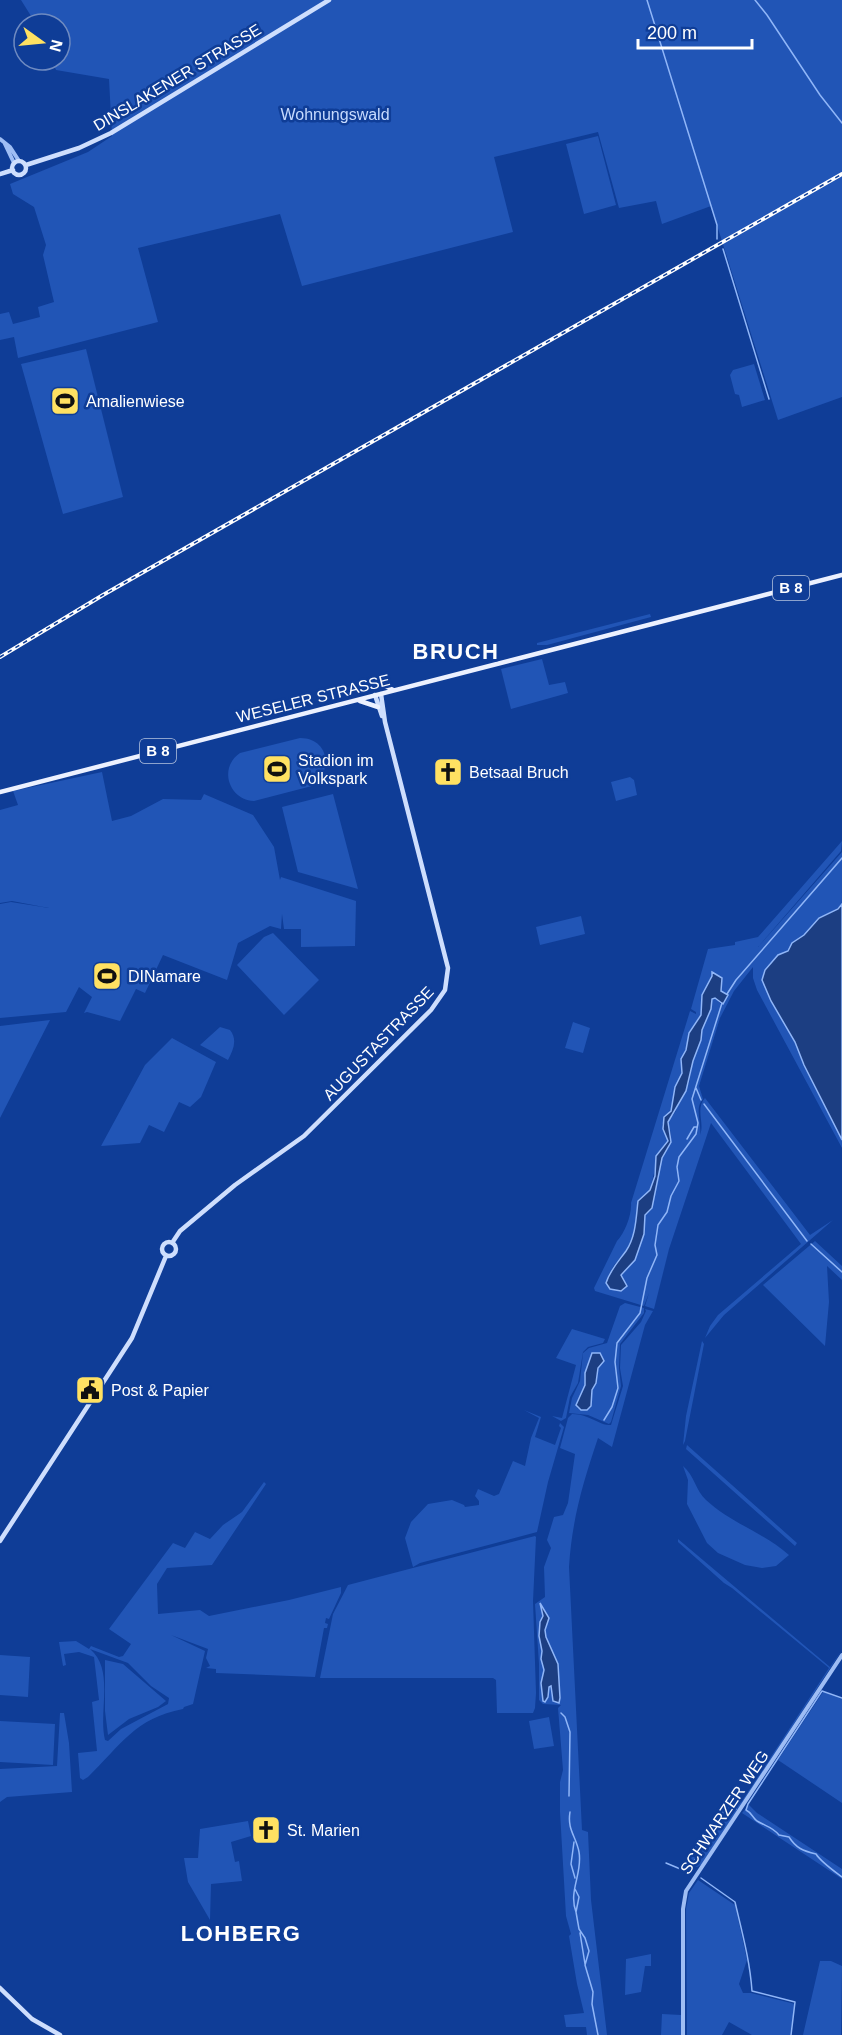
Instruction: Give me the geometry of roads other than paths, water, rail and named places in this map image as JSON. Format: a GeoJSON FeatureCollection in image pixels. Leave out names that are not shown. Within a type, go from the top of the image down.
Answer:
{"type":"FeatureCollection","features":[{"type":"Feature","properties":{"kind":"main road","name":"DINSLAKENER STRASSE"},"geometry":{"type":"LineString","coordinates":[[26,165],[79,148],[111,133],[329,0]]}},
{"type":"Feature","properties":{"kind":"main road"},"geometry":{"type":"LineString","coordinates":[[0,174],[13,170],[17,162],[26,165],[23,174],[17,174],[13,170]]}},
{"type":"Feature","properties":{"kind":"main road","name":"WESELER STRASSE"},"geometry":{"type":"LineString","coordinates":[[0,792],[842,575]]}},
{"type":"Feature","properties":{"kind":"main road"},"geometry":{"type":"LineString","coordinates":[[378,682],[393,690]]}},
{"type":"Feature","properties":{"kind":"main road","name":"AUGUSTASTRASSE"},"geometry":{"type":"LineString","coordinates":[[378,695],[378,707],[385,722]]}},
{"type":"Feature","properties":{"kind":"main road","name":"AUGUSTASTRASSE"},"geometry":{"type":"LineString","coordinates":[[171,1243],[180,1231],[235,1185],[304,1136],[431,1010],[445,990],[448,968],[378,695]]}},
{"type":"Feature","properties":{"kind":"main road"},"geometry":{"type":"LineString","coordinates":[[357,700],[378,707]]}},
{"type":"Feature","properties":{"kind":"main road"},"geometry":{"type":"LineString","coordinates":[[168,1242],[175,1246],[175,1251],[171,1256],[166,1256],[162,1253],[162,1246],[168,1242]]}},
{"type":"Feature","properties":{"kind":"main road"},"geometry":{"type":"LineString","coordinates":[[0,1541],[132,1338],[166,1256]]}},
{"type":"Feature","properties":{"kind":"main road"},"geometry":{"type":"LineString","coordinates":[[0,1988],[33,2019],[60,2035]]}},
{"type":"Feature","properties":{"kind":"street"},"geometry":{"type":"LineString","coordinates":[[2,140],[10,147],[17,162]]}},
{"type":"Feature","properties":{"kind":"street","name":"SCHWARZER WEG"},"geometry":{"type":"LineString","coordinates":[[684,2035],[683,1909],[686,1891],[842,1655]]}},
{"type":"Feature","properties":{"kind":"waterway"},"geometry":{"type":"LineString","coordinates":[[647,0],[717,225],[717,239]]}},
{"type":"Feature","properties":{"kind":"waterway"},"geometry":{"type":"LineString","coordinates":[[755,0],[842,123]]}},
{"type":"Feature","properties":{"kind":"waterway"},"geometry":{"type":"LineString","coordinates":[[723,249],[769,399]]}},
{"type":"Feature","properties":{"kind":"waterway"},"geometry":{"type":"LineString","coordinates":[[727,994],[736,980],[842,858]]}},
{"type":"Feature","properties":{"kind":"waterway"},"geometry":{"type":"LineString","coordinates":[[604,1420],[612,1407],[618,1388],[615,1362],[617,1343],[640,1313],[647,1278],[657,1255],[655,1245],[658,1225],[667,1212],[671,1196],[679,1181],[677,1167],[679,1157],[696,1134],[698,1123],[692,1099],[722,1003]]}},
{"type":"Feature","properties":{"kind":"waterway"},"geometry":{"type":"LineString","coordinates":[[696,1088],[701,1100]]}},
{"type":"Feature","properties":{"kind":"waterway"},"geometry":{"type":"LineString","coordinates":[[704,1104],[807,1241]]}},
{"type":"Feature","properties":{"kind":"waterway"},"geometry":{"type":"LineString","coordinates":[[687,1139],[694,1127],[697,1127]]}},
{"type":"Feature","properties":{"kind":"waterway"},"geometry":{"type":"LineString","coordinates":[[811,1244],[842,1272]]}},
{"type":"Feature","properties":{"kind":"waterway"},"geometry":{"type":"LineString","coordinates":[[842,1698],[822,1691],[746,1810],[757,1821],[772,1828],[779,1835],[789,1837],[800,1849],[816,1854],[842,1877]]}},
{"type":"Feature","properties":{"kind":"waterway"},"geometry":{"type":"LineString","coordinates":[[561,1713],[565,1717],[570,1732],[569,1796]]}},
{"type":"Feature","properties":{"kind":"waterway"},"geometry":{"type":"LineString","coordinates":[[694,1861],[699,1855],[701,1846],[717,1830],[723,1812],[736,1809]]}},
{"type":"Feature","properties":{"kind":"waterway"},"geometry":{"type":"LineString","coordinates":[[570,1812],[570,1824],[578,1846],[580,1860],[574,1889],[576,1912]]}},
{"type":"Feature","properties":{"kind":"waterway"},"geometry":{"type":"LineString","coordinates":[[574,1842],[571,1864],[575,1878]]}},
{"type":"Feature","properties":{"kind":"waterway"},"geometry":{"type":"LineString","coordinates":[[666,1863],[690,1873]]}},
{"type":"Feature","properties":{"kind":"waterway"},"geometry":{"type":"LineString","coordinates":[[701,1878],[735,1902],[748,1958],[752,1991],[795,2002],[791,2035]]}},
{"type":"Feature","properties":{"kind":"waterway"},"geometry":{"type":"LineString","coordinates":[[575,1889],[579,1897],[576,1912],[579,1929],[589,1951],[585,1965],[593,1992],[592,2004],[598,2035]]}},
{"type":"Feature","properties":{"kind":"waterway"},"geometry":{"type":"LineString","coordinates":[[580,1933],[585,1964]]}},
{"type":"Feature","properties":{"kind":"railway"},"geometry":{"type":"LineString","coordinates":[[0,657],[103,595],[842,174]]}},
{"type":"Feature","properties":{"kind":"place","name":"Amalienwiese"},"geometry":{"type":"Point","coordinates":[65,401]}},
{"type":"Feature","properties":{"kind":"place","name":"Stadion im Volkspark"},"geometry":{"type":"Point","coordinates":[277,769]}},
{"type":"Feature","properties":{"kind":"place","name":"Betsaal Bruch"},"geometry":{"type":"Point","coordinates":[448,772]}},
{"type":"Feature","properties":{"kind":"place","name":"DINamare"},"geometry":{"type":"Point","coordinates":[107,976]}},
{"type":"Feature","properties":{"kind":"place","name":"Post & Papier"},"geometry":{"type":"Point","coordinates":[90,1390]}},
{"type":"Feature","properties":{"kind":"place","name":"St. Marien"},"geometry":{"type":"Point","coordinates":[266,1830]}},
{"type":"Feature","properties":{"kind":"district","name":"BRUCH"},"geometry":{"type":"Point","coordinates":[456,651]}},
{"type":"Feature","properties":{"kind":"district","name":"LOHBERG"},"geometry":{"type":"Point","coordinates":[241,1933]}},
{"type":"Feature","properties":{"kind":"park label","name":"Wohnungswald"},"geometry":{"type":"Point","coordinates":[335,114]}}]}
